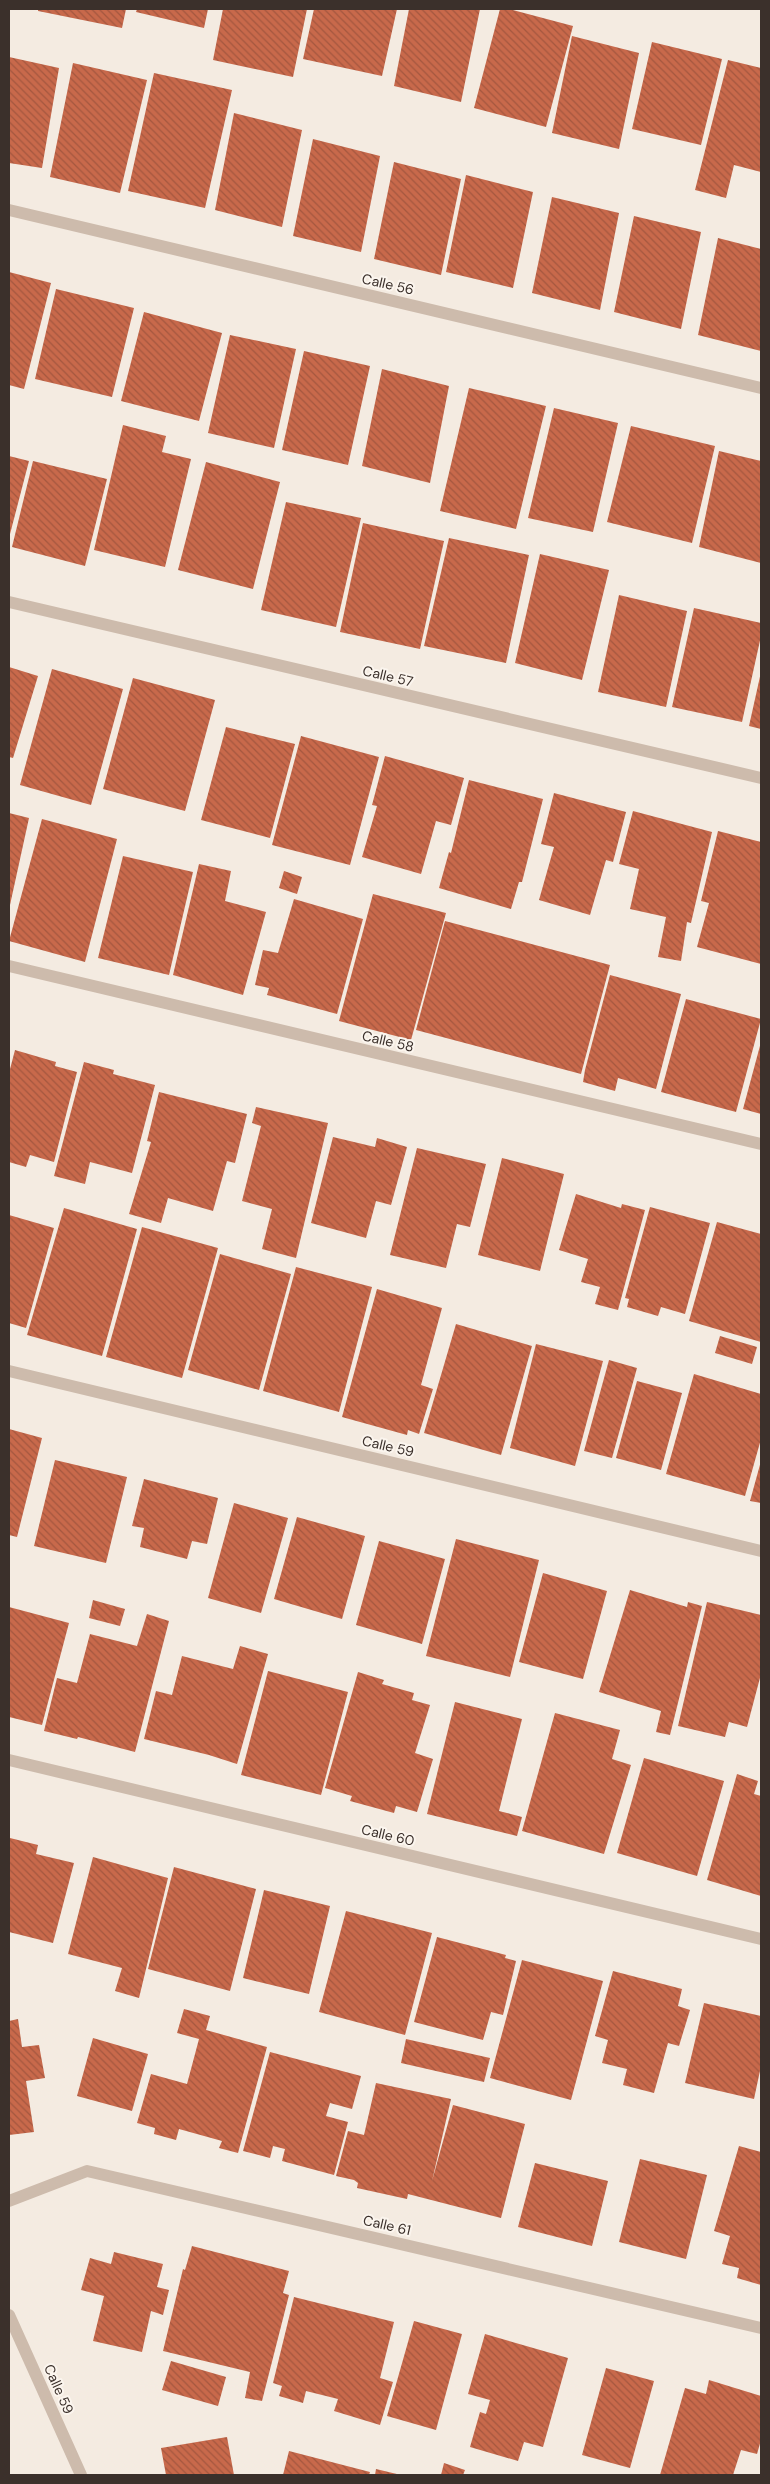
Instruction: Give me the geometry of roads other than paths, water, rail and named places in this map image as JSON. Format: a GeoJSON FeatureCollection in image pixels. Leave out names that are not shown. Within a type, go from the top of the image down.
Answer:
{"type":"FeatureCollection","features":[{"type":"Feature","properties":{"kind":"street","name":"Calle 56"},"geometry":{"type":"LineString","coordinates":[[9,210],[761,388]]}},
{"type":"Feature","properties":{"kind":"street","name":"Calle 57"},"geometry":{"type":"LineString","coordinates":[[9,602],[761,778]]}},
{"type":"Feature","properties":{"kind":"street","name":"Calle 58"},"geometry":{"type":"LineString","coordinates":[[9,966],[761,1144]]}},
{"type":"Feature","properties":{"kind":"street","name":"Calle 59"},"geometry":{"type":"LineString","coordinates":[[9,1371],[761,1550]]}},
{"type":"Feature","properties":{"kind":"street","name":"Calle 60"},"geometry":{"type":"LineString","coordinates":[[9,1760],[761,1939]]}},
{"type":"Feature","properties":{"kind":"street","name":"Calle 61"},"geometry":{"type":"LineString","coordinates":[[9,2201],[87,2171],[761,2328]]}},
{"type":"Feature","properties":{"kind":"street","name":"Calle 59"},"geometry":{"type":"LineString","coordinates":[[9,2315],[81,2475]]}}]}
